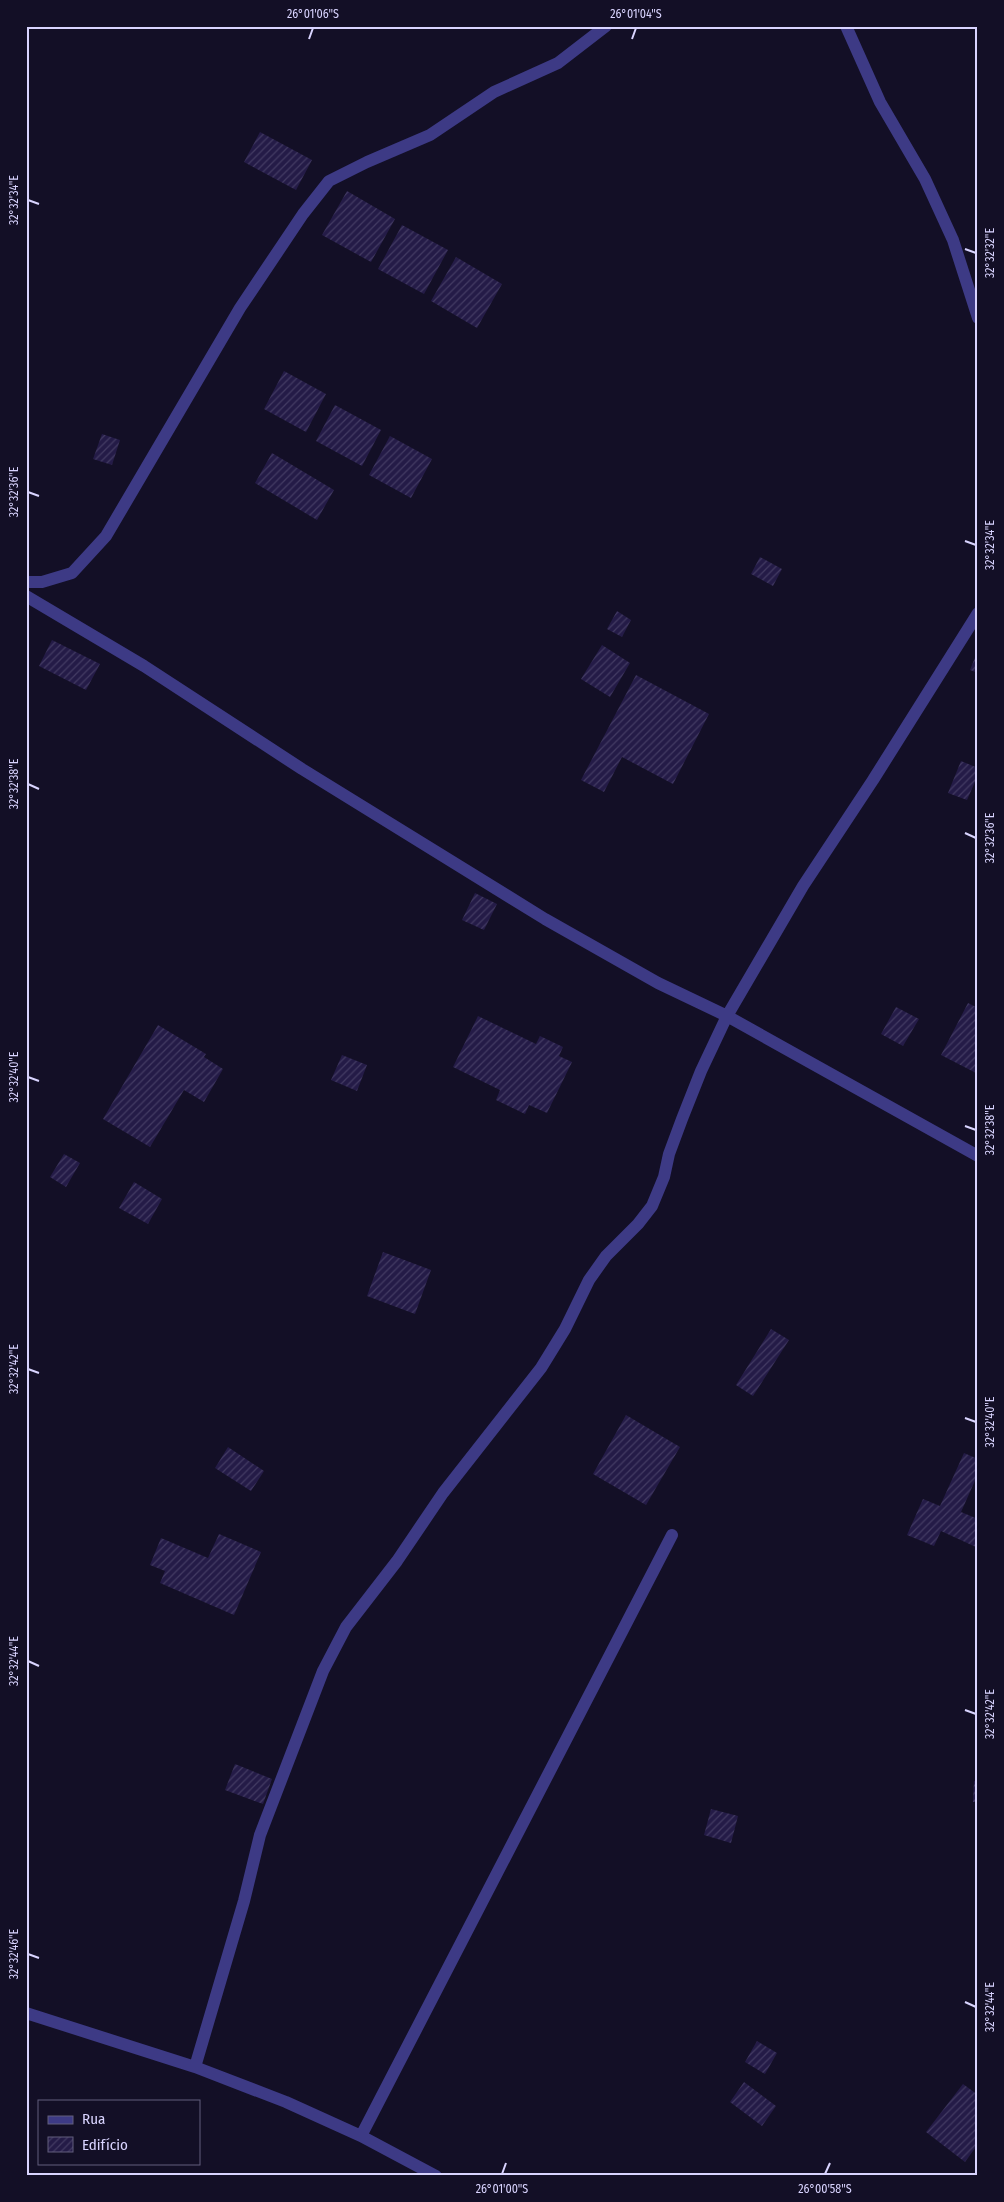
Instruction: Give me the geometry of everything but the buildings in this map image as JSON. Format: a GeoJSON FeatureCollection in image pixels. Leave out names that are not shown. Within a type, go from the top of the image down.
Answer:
{"type":"FeatureCollection","features":[{"type":"Feature","properties":{"kind":"street"},"geometry":{"type":"LineString","coordinates":[[26,582],[42,582],[72,573],[106,536],[240,308],[303,214],[329,181],[367,162],[430,135],[494,92],[558,63],[606,26]]}},
{"type":"Feature","properties":{"kind":"street"},"geometry":{"type":"LineString","coordinates":[[846,26],[880,102],[925,179],[953,240],[978,318]]}},
{"type":"Feature","properties":{"kind":"street"},"geometry":{"type":"LineString","coordinates":[[26,596],[144,666],[302,769],[545,918],[658,982],[727,1016],[978,1156]]}},
{"type":"Feature","properties":{"kind":"street"},"geometry":{"type":"LineString","coordinates":[[195,2067],[244,1901],[260,1835],[323,1671],[346,1627],[397,1561],[443,1494],[541,1368],[601,1264],[652,1206],[664,1177],[669,1154],[682,1119],[701,1071],[727,1016],[803,886],[873,780],[978,614]]}},
{"type":"Feature","properties":{"kind":"street"},"geometry":{"type":"LineString","coordinates":[[361,2136],[672,1535]]}},
{"type":"Feature","properties":{"kind":"street"},"geometry":{"type":"LineString","coordinates":[[26,2013],[195,2067],[286,2102],[361,2136],[436,2176]]}}]}
